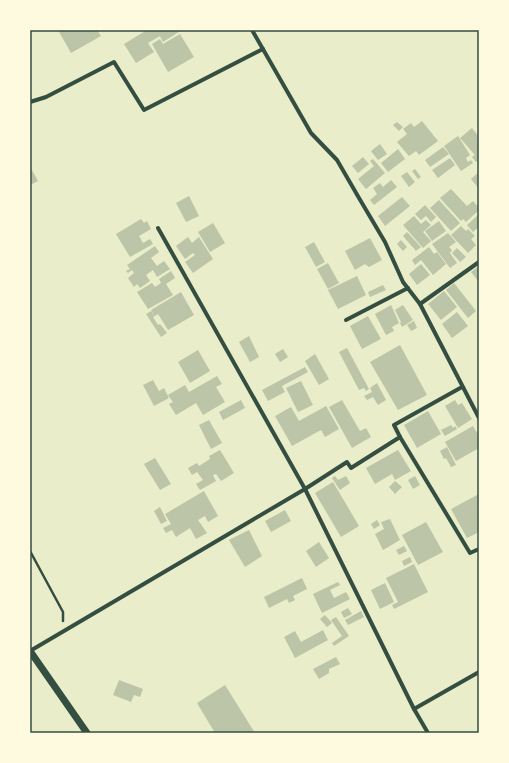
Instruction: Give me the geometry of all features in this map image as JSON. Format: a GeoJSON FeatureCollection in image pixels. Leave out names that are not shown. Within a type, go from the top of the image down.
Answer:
{"type":"FeatureCollection","features":[{"type":"Feature","properties":{"kind":"street"},"geometry":{"type":"LineString","coordinates":[[252,30],[311,133],[337,160],[385,242],[403,282],[420,304],[462,388],[479,418]]}},
{"type":"Feature","properties":{"kind":"street"},"geometry":{"type":"LineString","coordinates":[[30,102],[46,97],[114,62],[144,110],[263,49]]}},
{"type":"Feature","properties":{"kind":"street"},"geometry":{"type":"LineString","coordinates":[[158,228],[304,489],[414,709],[428,733]]}},
{"type":"Feature","properties":{"kind":"street"},"geometry":{"type":"LineString","coordinates":[[420,304],[479,262]]}},
{"type":"Feature","properties":{"kind":"street"},"geometry":{"type":"LineString","coordinates":[[346,320],[408,288]]}},
{"type":"Feature","properties":{"kind":"street"},"geometry":{"type":"LineString","coordinates":[[462,388],[394,425],[470,554],[479,549]]}},
{"type":"Feature","properties":{"kind":"street"},"geometry":{"type":"LineString","coordinates":[[87,733],[30,651],[347,462],[351,468],[400,437]]}},
{"type":"Feature","properties":{"kind":"street"},"geometry":{"type":"LineString","coordinates":[[414,709],[479,672]]}},
{"type":"Feature","properties":{"kind":"path"},"geometry":{"type":"LineString","coordinates":[[30,551],[63,612],[63,632]]}},
{"type":"Feature","properties":{"kind":"building"},"geometry":{"type":"Polygon","coordinates":[[[58,30],[97,30],[101,36],[71,53],[58,30]]]}},
{"type":"Feature","properties":{"kind":"building"},"geometry":{"type":"Polygon","coordinates":[[[147,30],[182,30],[163,42],[160,36],[148,43],[154,52],[136,63],[124,44],[147,30]]]}},
{"type":"Feature","properties":{"kind":"building"},"geometry":{"type":"Polygon","coordinates":[[[180,34],[194,57],[168,72],[152,44],[160,39],[163,44],[180,34]]]}},
{"type":"Feature","properties":{"kind":"building"},"geometry":{"type":"Polygon","coordinates":[[[422,121],[438,141],[419,155],[416,151],[409,156],[397,142],[407,134],[403,129],[411,123],[414,127],[422,121]]]}},
{"type":"Feature","properties":{"kind":"building"},"geometry":{"type":"Polygon","coordinates":[[[397,122],[403,127],[399,131],[393,125],[397,122]]]}},
{"type":"Feature","properties":{"kind":"building"},"geometry":{"type":"Polygon","coordinates":[[[472,128],[479,137],[479,160],[476,162],[472,157],[475,155],[460,138],[472,128]]]}},
{"type":"Feature","properties":{"kind":"building"},"geometry":{"type":"Polygon","coordinates":[[[458,136],[470,155],[466,158],[468,162],[471,160],[473,163],[461,171],[444,146],[458,136]]]}},
{"type":"Feature","properties":{"kind":"building"},"geometry":{"type":"Polygon","coordinates":[[[380,144],[387,154],[378,160],[371,151],[380,144]]]}},
{"type":"Feature","properties":{"kind":"building"},"geometry":{"type":"Polygon","coordinates":[[[443,147],[449,154],[430,167],[425,160],[443,147]]]}},
{"type":"Feature","properties":{"kind":"building"},"geometry":{"type":"Polygon","coordinates":[[[398,149],[405,159],[388,172],[381,163],[398,149]]]}},
{"type":"Feature","properties":{"kind":"building"},"geometry":{"type":"Polygon","coordinates":[[[363,157],[369,164],[358,173],[352,166],[363,157]]]}},
{"type":"Feature","properties":{"kind":"building"},"geometry":{"type":"Polygon","coordinates":[[[450,158],[455,165],[438,178],[432,170],[450,158]]]}},
{"type":"Feature","properties":{"kind":"building"},"geometry":{"type":"Polygon","coordinates":[[[373,159],[385,173],[366,189],[358,179],[374,166],[370,161],[373,159]]]}},
{"type":"Feature","properties":{"kind":"building"},"geometry":{"type":"Polygon","coordinates":[[[415,169],[421,177],[418,179],[412,171],[415,169]]]}},
{"type":"Feature","properties":{"kind":"building"},"geometry":{"type":"Polygon","coordinates":[[[32,170],[38,181],[30,185],[30,172],[32,170]]]}},
{"type":"Feature","properties":{"kind":"building"},"geometry":{"type":"Polygon","coordinates":[[[407,172],[415,182],[409,187],[401,176],[407,172]]]}},
{"type":"Feature","properties":{"kind":"building"},"geometry":{"type":"Polygon","coordinates":[[[479,172],[479,189],[471,179],[479,172]]]}},
{"type":"Feature","properties":{"kind":"building"},"geometry":{"type":"Polygon","coordinates":[[[391,180],[397,187],[374,205],[370,200],[377,194],[373,188],[380,183],[383,187],[391,180]]]}},
{"type":"Feature","properties":{"kind":"building"},"geometry":{"type":"Polygon","coordinates":[[[451,189],[467,206],[473,201],[479,208],[479,210],[466,222],[463,219],[461,221],[440,198],[451,189]]]}},
{"type":"Feature","properties":{"kind":"building"},"geometry":{"type":"Polygon","coordinates":[[[189,196],[199,216],[186,222],[176,203],[189,196]]]}},
{"type":"Feature","properties":{"kind":"building"},"geometry":{"type":"Polygon","coordinates":[[[402,197],[410,206],[385,226],[378,216],[402,197]]]}},
{"type":"Feature","properties":{"kind":"building"},"geometry":{"type":"Polygon","coordinates":[[[439,200],[460,223],[451,231],[430,208],[439,200]]]}},
{"type":"Feature","properties":{"kind":"building"},"geometry":{"type":"Polygon","coordinates":[[[425,205],[436,217],[431,222],[426,216],[421,220],[415,214],[425,205]]]}},
{"type":"Feature","properties":{"kind":"building"},"geometry":{"type":"Polygon","coordinates":[[[479,214],[479,227],[473,232],[467,225],[479,214]]]}},
{"type":"Feature","properties":{"kind":"building"},"geometry":{"type":"Polygon","coordinates":[[[414,216],[421,224],[426,220],[431,225],[423,232],[431,241],[423,248],[403,225],[414,216]]]}},
{"type":"Feature","properties":{"kind":"building"},"geometry":{"type":"Polygon","coordinates":[[[141,219],[144,223],[147,221],[151,229],[139,236],[143,243],[150,239],[153,244],[130,257],[116,234],[141,219]]]}},
{"type":"Feature","properties":{"kind":"building"},"geometry":{"type":"Polygon","coordinates":[[[439,221],[446,231],[432,241],[425,231],[439,221]]]}},
{"type":"Feature","properties":{"kind":"building"},"geometry":{"type":"Polygon","coordinates":[[[213,223],[225,243],[210,252],[198,232],[213,223]]]}},
{"type":"Feature","properties":{"kind":"building"},"geometry":{"type":"Polygon","coordinates":[[[461,226],[466,231],[468,229],[475,236],[471,239],[476,245],[468,253],[451,235],[461,226]]]}},
{"type":"Feature","properties":{"kind":"building"},"geometry":{"type":"Polygon","coordinates":[[[407,232],[421,247],[416,251],[403,236],[407,232]]]}},
{"type":"Feature","properties":{"kind":"building"},"geometry":{"type":"Polygon","coordinates":[[[448,233],[456,242],[449,247],[452,250],[450,253],[457,263],[450,268],[432,244],[448,233]]]}},
{"type":"Feature","properties":{"kind":"building"},"geometry":{"type":"Polygon","coordinates":[[[188,237],[192,243],[199,237],[213,259],[193,273],[185,262],[195,255],[193,253],[185,259],[176,246],[188,237]]]}},
{"type":"Feature","properties":{"kind":"building"},"geometry":{"type":"Polygon","coordinates":[[[370,238],[382,260],[369,267],[365,264],[355,270],[345,251],[370,238]]]}},
{"type":"Feature","properties":{"kind":"building"},"geometry":{"type":"Polygon","coordinates":[[[401,240],[407,247],[403,251],[397,244],[401,240]]]}},
{"type":"Feature","properties":{"kind":"building"},"geometry":{"type":"Polygon","coordinates":[[[314,242],[325,262],[316,267],[305,247],[314,242]]]}},
{"type":"Feature","properties":{"kind":"building"},"geometry":{"type":"Polygon","coordinates":[[[155,246],[159,252],[151,258],[157,266],[164,261],[170,269],[157,277],[153,270],[146,275],[150,281],[140,288],[137,284],[134,287],[128,278],[134,273],[132,270],[128,273],[126,271],[130,269],[127,265],[155,246]]]}},
{"type":"Feature","properties":{"kind":"building"},"geometry":{"type":"Polygon","coordinates":[[[429,247],[434,254],[437,252],[446,264],[433,275],[421,260],[415,265],[412,260],[429,247]]]}},
{"type":"Feature","properties":{"kind":"building"},"geometry":{"type":"Polygon","coordinates":[[[457,248],[466,257],[460,262],[452,253],[457,248]]]}},
{"type":"Feature","properties":{"kind":"building"},"geometry":{"type":"Polygon","coordinates":[[[328,263],[339,283],[328,289],[317,269],[328,263]]]}},
{"type":"Feature","properties":{"kind":"building"},"geometry":{"type":"Polygon","coordinates":[[[421,264],[430,275],[417,285],[409,274],[421,264]]]}},
{"type":"Feature","properties":{"kind":"building"},"geometry":{"type":"Polygon","coordinates":[[[479,266],[479,282],[471,272],[479,266]]]}},
{"type":"Feature","properties":{"kind":"building"},"geometry":{"type":"Polygon","coordinates":[[[171,271],[175,278],[166,284],[173,295],[148,309],[137,292],[152,283],[155,287],[161,283],[159,279],[171,271]]]}},
{"type":"Feature","properties":{"kind":"building"},"geometry":{"type":"Polygon","coordinates":[[[357,276],[366,295],[338,309],[328,290],[357,276]]]}},
{"type":"Feature","properties":{"kind":"building"},"geometry":{"type":"Polygon","coordinates":[[[454,283],[476,311],[468,318],[446,290],[454,283]]]}},
{"type":"Feature","properties":{"kind":"building"},"geometry":{"type":"Polygon","coordinates":[[[383,285],[386,290],[370,297],[368,292],[383,285]]]}},
{"type":"Feature","properties":{"kind":"building"},"geometry":{"type":"Polygon","coordinates":[[[444,291],[457,307],[441,320],[428,304],[444,291]]]}},
{"type":"Feature","properties":{"kind":"building"},"geometry":{"type":"Polygon","coordinates":[[[181,292],[194,315],[168,330],[158,314],[155,316],[151,310],[181,292]]]}},
{"type":"Feature","properties":{"kind":"building"},"geometry":{"type":"Polygon","coordinates":[[[391,305],[399,323],[392,327],[394,331],[386,335],[375,314],[391,305]]]}},
{"type":"Feature","properties":{"kind":"building"},"geometry":{"type":"Polygon","coordinates":[[[403,305],[413,320],[402,327],[395,310],[403,305]]]}},
{"type":"Feature","properties":{"kind":"building"},"geometry":{"type":"Polygon","coordinates":[[[151,311],[155,316],[153,317],[158,325],[160,324],[167,333],[161,337],[146,314],[151,311]]]}},
{"type":"Feature","properties":{"kind":"building"},"geometry":{"type":"Polygon","coordinates":[[[457,312],[468,326],[452,338],[442,324],[457,312]]]}},
{"type":"Feature","properties":{"kind":"building"},"geometry":{"type":"Polygon","coordinates":[[[368,316],[381,339],[362,349],[350,326],[368,316]]]}},
{"type":"Feature","properties":{"kind":"building"},"geometry":{"type":"Polygon","coordinates":[[[414,321],[417,328],[411,331],[407,325],[414,321]]]}},
{"type":"Feature","properties":{"kind":"building"},"geometry":{"type":"Polygon","coordinates":[[[249,336],[259,357],[250,362],[239,342],[249,336]]]}},
{"type":"Feature","properties":{"kind":"building"},"geometry":{"type":"Polygon","coordinates":[[[400,345],[427,395],[398,410],[370,362],[400,345]]]}},
{"type":"Feature","properties":{"kind":"building"},"geometry":{"type":"Polygon","coordinates":[[[347,348],[369,389],[366,391],[364,388],[359,390],[339,352],[347,348]]]}},
{"type":"Feature","properties":{"kind":"building"},"geometry":{"type":"Polygon","coordinates":[[[283,349],[288,357],[280,362],[275,354],[283,349]]]}},
{"type":"Feature","properties":{"kind":"building"},"geometry":{"type":"Polygon","coordinates":[[[198,350],[210,371],[190,383],[178,362],[198,350]]]}},
{"type":"Feature","properties":{"kind":"building"},"geometry":{"type":"Polygon","coordinates":[[[315,354],[329,379],[319,385],[305,361],[315,354]]]}},
{"type":"Feature","properties":{"kind":"building"},"geometry":{"type":"Polygon","coordinates":[[[305,367],[308,372],[282,386],[285,392],[268,401],[262,390],[305,367]]]}},
{"type":"Feature","properties":{"kind":"building"},"geometry":{"type":"Polygon","coordinates":[[[217,376],[222,384],[216,387],[225,402],[203,415],[196,403],[176,415],[169,404],[173,402],[168,395],[185,385],[189,392],[217,376]]]}},
{"type":"Feature","properties":{"kind":"building"},"geometry":{"type":"Polygon","coordinates":[[[153,380],[159,391],[164,388],[169,398],[154,406],[143,385],[153,380]]]}},
{"type":"Feature","properties":{"kind":"building"},"geometry":{"type":"Polygon","coordinates":[[[301,381],[313,405],[298,412],[286,388],[301,381]]]}},
{"type":"Feature","properties":{"kind":"building"},"geometry":{"type":"Polygon","coordinates":[[[377,383],[386,400],[378,405],[373,397],[367,400],[364,396],[372,392],[370,388],[377,383]]]}},
{"type":"Feature","properties":{"kind":"building"},"geometry":{"type":"Polygon","coordinates":[[[241,400],[245,408],[223,420],[219,412],[241,400]]]}},
{"type":"Feature","properties":{"kind":"building"},"geometry":{"type":"Polygon","coordinates":[[[342,400],[360,431],[366,428],[371,437],[352,448],[329,407],[342,400]]]}},
{"type":"Feature","properties":{"kind":"building"},"geometry":{"type":"Polygon","coordinates":[[[455,400],[458,405],[462,403],[472,419],[458,428],[445,406],[455,400]]]}},
{"type":"Feature","properties":{"kind":"building"},"geometry":{"type":"Polygon","coordinates":[[[326,406],[339,429],[325,437],[321,430],[292,446],[275,416],[291,407],[299,421],[326,406]]]}},
{"type":"Feature","properties":{"kind":"building"},"geometry":{"type":"Polygon","coordinates":[[[428,411],[441,434],[417,448],[404,425],[428,411]]]}},
{"type":"Feature","properties":{"kind":"building"},"geometry":{"type":"Polygon","coordinates":[[[209,420],[222,443],[211,449],[199,425],[209,420]]]}},
{"type":"Feature","properties":{"kind":"building"},"geometry":{"type":"Polygon","coordinates":[[[451,425],[453,428],[455,426],[457,429],[445,436],[441,430],[451,425]]]}},
{"type":"Feature","properties":{"kind":"building"},"geometry":{"type":"Polygon","coordinates":[[[473,426],[479,436],[479,448],[456,461],[445,442],[473,426]]]}},
{"type":"Feature","properties":{"kind":"building"},"geometry":{"type":"Polygon","coordinates":[[[447,447],[456,465],[451,467],[446,458],[444,459],[440,451],[447,447]]]}},
{"type":"Feature","properties":{"kind":"building"},"geometry":{"type":"Polygon","coordinates":[[[220,450],[234,473],[221,481],[216,474],[213,475],[216,481],[200,490],[196,484],[203,480],[197,472],[192,475],[188,468],[197,463],[199,466],[210,459],[209,456],[220,450]]]}},
{"type":"Feature","properties":{"kind":"building"},"geometry":{"type":"Polygon","coordinates":[[[398,450],[411,471],[395,480],[392,474],[375,484],[366,468],[398,450]]]}},
{"type":"Feature","properties":{"kind":"building"},"geometry":{"type":"Polygon","coordinates":[[[155,458],[171,484],[160,490],[144,464],[155,458]]]}},
{"type":"Feature","properties":{"kind":"building"},"geometry":{"type":"Polygon","coordinates":[[[335,476],[338,480],[346,476],[350,483],[340,490],[332,478],[335,476]]]}},
{"type":"Feature","properties":{"kind":"building"},"geometry":{"type":"Polygon","coordinates":[[[415,476],[420,485],[413,489],[408,480],[415,476]]]}},
{"type":"Feature","properties":{"kind":"building"},"geometry":{"type":"Polygon","coordinates":[[[395,481],[402,487],[395,494],[389,487],[395,481]]]}},
{"type":"Feature","properties":{"kind":"building"},"geometry":{"type":"Polygon","coordinates":[[[333,482],[359,526],[341,537],[315,493],[333,482]]]}},
{"type":"Feature","properties":{"kind":"building"},"geometry":{"type":"Polygon","coordinates":[[[204,491],[218,516],[208,522],[205,516],[198,520],[207,533],[196,539],[190,528],[176,537],[172,530],[166,533],[163,528],[171,524],[165,514],[204,491]]]}},
{"type":"Feature","properties":{"kind":"building"},"geometry":{"type":"Polygon","coordinates":[[[479,494],[479,532],[467,538],[451,509],[479,494]]]}},
{"type":"Feature","properties":{"kind":"building"},"geometry":{"type":"Polygon","coordinates":[[[160,507],[167,521],[161,524],[154,511],[160,507]]]}},
{"type":"Feature","properties":{"kind":"building"},"geometry":{"type":"Polygon","coordinates":[[[285,510],[291,521],[271,532],[265,521],[285,510]]]}},
{"type":"Feature","properties":{"kind":"building"},"geometry":{"type":"Polygon","coordinates":[[[390,519],[400,540],[383,550],[375,534],[384,529],[381,522],[390,519]]]}},
{"type":"Feature","properties":{"kind":"building"},"geometry":{"type":"Polygon","coordinates":[[[377,520],[380,525],[374,529],[371,524],[377,520]]]}},
{"type":"Feature","properties":{"kind":"building"},"geometry":{"type":"Polygon","coordinates":[[[426,522],[443,552],[418,565],[402,535],[426,522]]]}},
{"type":"Feature","properties":{"kind":"building"},"geometry":{"type":"Polygon","coordinates":[[[249,530],[262,556],[245,567],[229,540],[249,530]]]}},
{"type":"Feature","properties":{"kind":"building"},"geometry":{"type":"Polygon","coordinates":[[[319,542],[329,558],[316,567],[306,551],[319,542]]]}},
{"type":"Feature","properties":{"kind":"building"},"geometry":{"type":"Polygon","coordinates":[[[404,546],[407,551],[399,555],[396,550],[404,546]]]}},
{"type":"Feature","properties":{"kind":"building"},"geometry":{"type":"Polygon","coordinates":[[[410,557],[412,562],[404,566],[402,561],[410,557]]]}},
{"type":"Feature","properties":{"kind":"building"},"geometry":{"type":"Polygon","coordinates":[[[414,564],[428,592],[394,609],[392,605],[398,602],[386,578],[414,564]]]}},
{"type":"Feature","properties":{"kind":"building"},"geometry":{"type":"Polygon","coordinates":[[[302,578],[307,589],[293,596],[295,600],[289,603],[287,599],[269,608],[264,597],[302,578]]]}},
{"type":"Feature","properties":{"kind":"building"},"geometry":{"type":"Polygon","coordinates":[[[338,582],[340,585],[330,590],[334,598],[346,592],[350,599],[322,613],[313,594],[338,582]]]}},
{"type":"Feature","properties":{"kind":"building"},"geometry":{"type":"Polygon","coordinates":[[[385,583],[394,602],[380,609],[371,590],[385,583]]]}},
{"type":"Feature","properties":{"kind":"building"},"geometry":{"type":"Polygon","coordinates":[[[348,608],[352,614],[344,618],[341,612],[348,608]]]}},
{"type":"Feature","properties":{"kind":"building"},"geometry":{"type":"Polygon","coordinates":[[[361,611],[364,617],[348,625],[345,620],[361,611]]]}},
{"type":"Feature","properties":{"kind":"building"},"geometry":{"type":"Polygon","coordinates":[[[325,615],[332,623],[327,627],[320,619],[325,615]]]}},
{"type":"Feature","properties":{"kind":"building"},"geometry":{"type":"Polygon","coordinates":[[[336,617],[349,636],[334,646],[332,643],[342,636],[331,620],[336,617]]]}},
{"type":"Feature","properties":{"kind":"building"},"geometry":{"type":"Polygon","coordinates":[[[323,630],[328,640],[295,658],[284,637],[295,631],[301,642],[323,630]]]}},
{"type":"Feature","properties":{"kind":"building"},"geometry":{"type":"Polygon","coordinates":[[[336,657],[340,664],[329,669],[329,673],[319,679],[313,669],[336,657]]]}},
{"type":"Feature","properties":{"kind":"building"},"geometry":{"type":"Polygon","coordinates":[[[119,680],[143,689],[140,697],[134,695],[131,702],[113,695],[119,680]]]}},
{"type":"Feature","properties":{"kind":"building"},"geometry":{"type":"Polygon","coordinates":[[[225,685],[255,733],[215,733],[197,703],[225,685]]]}}]}
